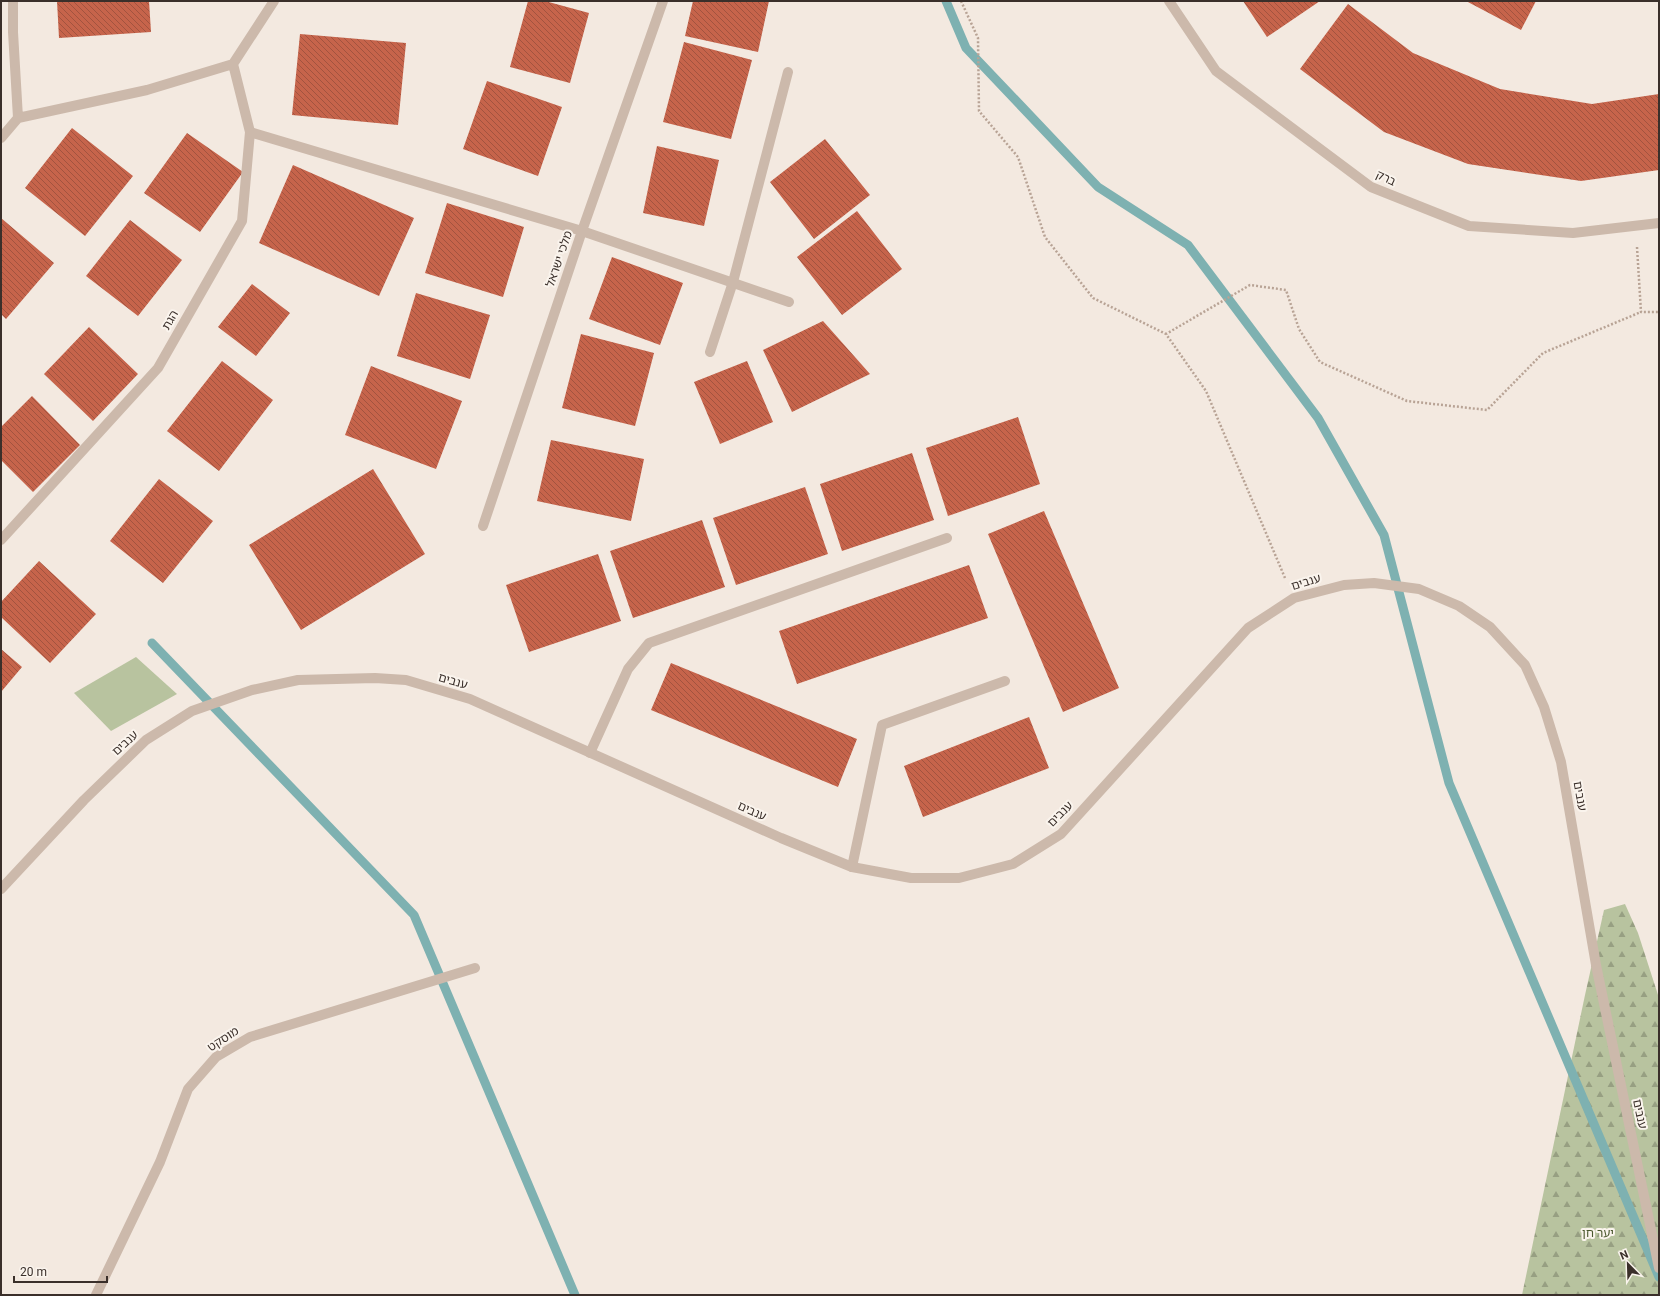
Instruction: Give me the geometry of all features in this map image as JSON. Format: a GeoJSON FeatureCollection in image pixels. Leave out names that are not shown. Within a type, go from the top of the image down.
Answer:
{"type":"FeatureCollection","features":[{"type":"Feature","properties":{"kind":"street"},"geometry":{"type":"LineString","coordinates":[[13,1],[13,32],[18,118]]}},
{"type":"Feature","properties":{"kind":"street"},"geometry":{"type":"LineString","coordinates":[[1,138],[18,118],[147,90],[233,64],[274,1]]}},
{"type":"Feature","properties":{"kind":"street","name":"מלכי ישראל"},"geometry":{"type":"LineString","coordinates":[[483,526],[582,231],[663,1]]}},
{"type":"Feature","properties":{"kind":"street","name":"ברק"},"geometry":{"type":"LineString","coordinates":[[1169,1],[1216,71],[1371,187],[1469,226],[1572,233],[1659,223]]}},
{"type":"Feature","properties":{"kind":"street","name":"הגת"},"geometry":{"type":"LineString","coordinates":[[1,540],[158,368],[242,221],[250,132],[233,64]]}},
{"type":"Feature","properties":{"kind":"street"},"geometry":{"type":"LineString","coordinates":[[710,352],[733,282],[788,72]]}},
{"type":"Feature","properties":{"kind":"street"},"geometry":{"type":"LineString","coordinates":[[250,132],[582,231],[788,302]]}},
{"type":"Feature","properties":{"kind":"street"},"geometry":{"type":"LineString","coordinates":[[590,753],[628,669],[649,643],[947,538]]}},
{"type":"Feature","properties":{"kind":"street","name":"ענבים"},"geometry":{"type":"LineString","coordinates":[[1,889],[84,800],[146,740],[192,711],[252,690],[298,680],[375,678],[406,680],[470,699],[781,838],[852,867],[911,878],[959,878],[1013,864],[1061,834],[1248,628],[1294,598],[1344,585],[1374,583],[1419,589],[1460,606],[1490,627],[1525,665],[1544,707],[1561,762],[1596,965],[1659,1268]]}},
{"type":"Feature","properties":{"kind":"street"},"geometry":{"type":"LineString","coordinates":[[852,867],[882,725],[1005,681]]}},
{"type":"Feature","properties":{"kind":"street","name":"מוסקט"},"geometry":{"type":"LineString","coordinates":[[96,1295],[160,1162],[188,1090],[216,1057],[250,1037],[475,968]]}},
{"type":"Feature","properties":{"kind":"path"},"geometry":{"type":"LineString","coordinates":[[961,1],[978,38],[979,111],[1018,157],[1045,237],[1093,298],[1166,334],[1206,391],[1294,598]]}},
{"type":"Feature","properties":{"kind":"path"},"geometry":{"type":"LineString","coordinates":[[1636,226],[1641,312]]}},
{"type":"Feature","properties":{"kind":"path"},"geometry":{"type":"LineString","coordinates":[[1166,334],[1250,285],[1286,290],[1298,329],[1320,362],[1407,401],[1487,410],[1543,353],[1641,312],[1659,312]]}},
{"type":"Feature","properties":{"kind":"green space"},"geometry":{"type":"Polygon","coordinates":[[[136,657],[177,694],[111,731],[74,693],[136,657]]]}},
{"type":"Feature","properties":{"kind":"green space","name":"יער חן"},"geometry":{"type":"Polygon","coordinates":[[[1625,904],[1638,933],[1659,998],[1659,1295],[1522,1295],[1604,910],[1625,904]]]}},
{"type":"Feature","properties":{"kind":"building"},"geometry":{"type":"Polygon","coordinates":[[[57,1],[149,1],[151,32],[59,38],[57,1]]]}},
{"type":"Feature","properties":{"kind":"building"},"geometry":{"type":"Polygon","coordinates":[[[528,1],[545,1],[589,13],[570,83],[510,67],[528,1]]]}},
{"type":"Feature","properties":{"kind":"building"},"geometry":{"type":"Polygon","coordinates":[[[693,1],[769,1],[758,52],[685,36],[693,1]]]}},
{"type":"Feature","properties":{"kind":"building"},"geometry":{"type":"Polygon","coordinates":[[[1243,1],[1320,1],[1267,37],[1243,1]]]}},
{"type":"Feature","properties":{"kind":"building"},"geometry":{"type":"Polygon","coordinates":[[[1466,1],[1536,1],[1521,30],[1466,1]]]}},
{"type":"Feature","properties":{"kind":"building"},"geometry":{"type":"Polygon","coordinates":[[[1348,4],[1413,53],[1500,89],[1592,104],[1659,94],[1659,170],[1581,181],[1468,164],[1384,132],[1300,69],[1348,4]]]}},
{"type":"Feature","properties":{"kind":"building"},"geometry":{"type":"Polygon","coordinates":[[[300,34],[406,43],[398,125],[292,115],[300,34]]]}},
{"type":"Feature","properties":{"kind":"building"},"geometry":{"type":"Polygon","coordinates":[[[684,42],[752,60],[731,139],[663,122],[684,42]]]}},
{"type":"Feature","properties":{"kind":"building"},"geometry":{"type":"Polygon","coordinates":[[[487,81],[562,107],[538,176],[463,149],[487,81]]]}},
{"type":"Feature","properties":{"kind":"building"},"geometry":{"type":"Polygon","coordinates":[[[72,128],[133,176],[85,236],[25,188],[72,128]]]}},
{"type":"Feature","properties":{"kind":"building"},"geometry":{"type":"Polygon","coordinates":[[[187,133],[243,172],[200,232],[144,193],[187,133]]]}},
{"type":"Feature","properties":{"kind":"building"},"geometry":{"type":"Polygon","coordinates":[[[825,139],[870,195],[814,239],[770,182],[825,139]]]}},
{"type":"Feature","properties":{"kind":"building"},"geometry":{"type":"Polygon","coordinates":[[[657,146],[719,160],[704,226],[643,213],[657,146]]]}},
{"type":"Feature","properties":{"kind":"building"},"geometry":{"type":"Polygon","coordinates":[[[293,165],[414,218],[379,296],[259,243],[293,165]]]}},
{"type":"Feature","properties":{"kind":"building"},"geometry":{"type":"Polygon","coordinates":[[[447,203],[524,227],[503,297],[425,273],[447,203]]]}},
{"type":"Feature","properties":{"kind":"building"},"geometry":{"type":"Polygon","coordinates":[[[857,211],[902,269],[842,315],[797,257],[857,211]]]}},
{"type":"Feature","properties":{"kind":"building"},"geometry":{"type":"Polygon","coordinates":[[[1,218],[54,263],[6,319],[1,314],[1,218]]]}},
{"type":"Feature","properties":{"kind":"building"},"geometry":{"type":"Polygon","coordinates":[[[130,220],[182,260],[138,316],[86,276],[130,220]]]}},
{"type":"Feature","properties":{"kind":"building"},"geometry":{"type":"Polygon","coordinates":[[[612,257],[683,283],[660,345],[589,319],[612,257]]]}},
{"type":"Feature","properties":{"kind":"building"},"geometry":{"type":"Polygon","coordinates":[[[252,284],[290,313],[256,356],[218,327],[252,284]]]}},
{"type":"Feature","properties":{"kind":"building"},"geometry":{"type":"Polygon","coordinates":[[[416,293],[490,315],[470,379],[397,356],[416,293]]]}},
{"type":"Feature","properties":{"kind":"building"},"geometry":{"type":"Polygon","coordinates":[[[823,321],[870,374],[792,412],[763,350],[823,321]]]}},
{"type":"Feature","properties":{"kind":"building"},"geometry":{"type":"Polygon","coordinates":[[[89,327],[138,374],[93,421],[44,374],[89,327]]]}},
{"type":"Feature","properties":{"kind":"building"},"geometry":{"type":"Polygon","coordinates":[[[581,334],[654,353],[635,426],[562,408],[581,334]]]}},
{"type":"Feature","properties":{"kind":"building"},"geometry":{"type":"Polygon","coordinates":[[[222,361],[273,400],[219,471],[167,431],[222,361]]]}},
{"type":"Feature","properties":{"kind":"building"},"geometry":{"type":"Polygon","coordinates":[[[747,361],[773,422],[720,444],[694,382],[747,361]]]}},
{"type":"Feature","properties":{"kind":"building"},"geometry":{"type":"Polygon","coordinates":[[[371,366],[462,401],[436,469],[345,435],[371,366]]]}},
{"type":"Feature","properties":{"kind":"building"},"geometry":{"type":"Polygon","coordinates":[[[32,396],[80,445],[33,492],[1,460],[1,427],[32,396]]]}},
{"type":"Feature","properties":{"kind":"building"},"geometry":{"type":"Polygon","coordinates":[[[1018,417],[1040,484],[948,516],[926,448],[1018,417]]]}},
{"type":"Feature","properties":{"kind":"building"},"geometry":{"type":"Polygon","coordinates":[[[551,440],[644,459],[631,521],[537,501],[551,440]]]}},
{"type":"Feature","properties":{"kind":"building"},"geometry":{"type":"Polygon","coordinates":[[[912,453],[934,520],[842,551],[820,484],[912,453]]]}},
{"type":"Feature","properties":{"kind":"building"},"geometry":{"type":"Polygon","coordinates":[[[373,469],[425,554],[301,630],[249,545],[373,469]]]}},
{"type":"Feature","properties":{"kind":"building"},"geometry":{"type":"Polygon","coordinates":[[[159,479],[213,521],[163,583],[110,541],[159,479]]]}},
{"type":"Feature","properties":{"kind":"building"},"geometry":{"type":"Polygon","coordinates":[[[805,487],[828,554],[736,585],[713,518],[805,487]]]}},
{"type":"Feature","properties":{"kind":"building"},"geometry":{"type":"Polygon","coordinates":[[[1044,511],[1119,688],[1063,712],[988,534],[1044,511]]]}},
{"type":"Feature","properties":{"kind":"building"},"geometry":{"type":"Polygon","coordinates":[[[702,520],[725,587],[633,618],[610,551],[702,520]]]}},
{"type":"Feature","properties":{"kind":"building"},"geometry":{"type":"Polygon","coordinates":[[[598,554],[621,621],[529,652],[506,585],[598,554]]]}},
{"type":"Feature","properties":{"kind":"building"},"geometry":{"type":"Polygon","coordinates":[[[39,561],[96,614],[50,663],[1,617],[1,602],[39,561]]]}},
{"type":"Feature","properties":{"kind":"building"},"geometry":{"type":"Polygon","coordinates":[[[969,565],[988,618],[797,684],[779,631],[969,565]]]}},
{"type":"Feature","properties":{"kind":"building"},"geometry":{"type":"Polygon","coordinates":[[[1,649],[22,667],[1,692],[1,649]]]}},
{"type":"Feature","properties":{"kind":"building"},"geometry":{"type":"Polygon","coordinates":[[[671,663],[857,739],[838,787],[651,710],[671,663]]]}},
{"type":"Feature","properties":{"kind":"building"},"geometry":{"type":"Polygon","coordinates":[[[1029,717],[1049,768],[923,817],[904,766],[1029,717]]]}},
{"type":"Feature","properties":{"kind":"waterway"},"geometry":{"type":"LineString","coordinates":[[946,1],[966,48],[1098,187],[1188,245],[1318,418],[1384,535],[1449,783],[1659,1277]]}},
{"type":"Feature","properties":{"kind":"waterway"},"geometry":{"type":"LineString","coordinates":[[152,643],[414,915],[575,1295]]}}]}
